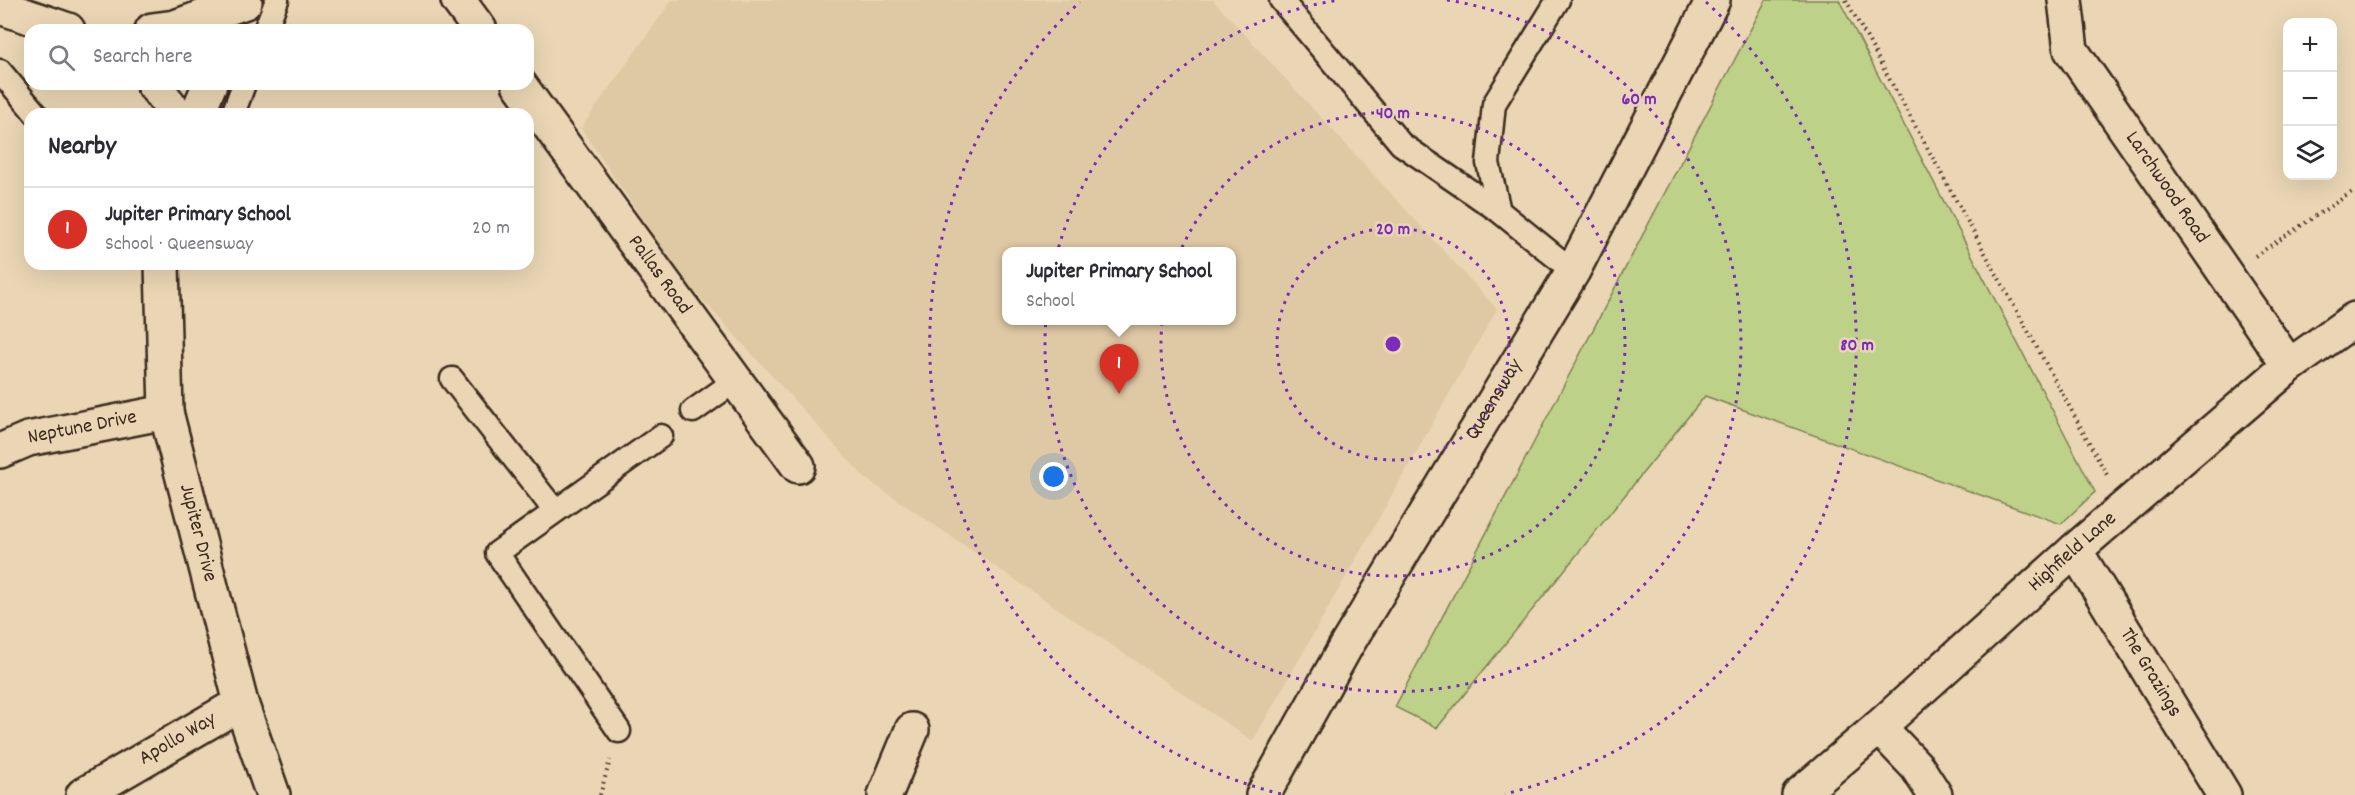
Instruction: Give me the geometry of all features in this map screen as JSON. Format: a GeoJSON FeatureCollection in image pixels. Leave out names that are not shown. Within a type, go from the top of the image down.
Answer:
{"type":"FeatureCollection","features":[{"type":"Feature","properties":{"kind":"street"},"geometry":{"type":"LineString","coordinates":[[458,0],[476,24]]}},
{"type":"Feature","properties":{"kind":"street","name":"Queensway"},"geometry":{"type":"LineString","coordinates":[[1263,795],[1346,646],[1573,271],[1713,0]]}},
{"type":"Feature","properties":{"kind":"street","name":"Larchwood Road"},"geometry":{"type":"LineString","coordinates":[[2065,0],[2071,50],[2289,366]]}},
{"type":"Feature","properties":{"kind":"street"},"geometry":{"type":"LineString","coordinates":[[0,7],[50,24]]}},
{"type":"Feature","properties":{"kind":"street"},"geometry":{"type":"LineString","coordinates":[[187,24],[241,11]]}},
{"type":"Feature","properties":{"kind":"street"},"geometry":{"type":"LineString","coordinates":[[158,90],[172,108]]}},
{"type":"Feature","properties":{"kind":"street"},"geometry":{"type":"LineString","coordinates":[[200,108],[207,90]]}},
{"type":"Feature","properties":{"kind":"street","name":"Pallas Road"},"geometry":{"type":"LineString","coordinates":[[523,90],[798,466]]}},
{"type":"Feature","properties":{"kind":"street","name":"Jupiter Drive"},"geometry":{"type":"LineString","coordinates":[[162,270],[165,412],[241,703],[273,795]]}},
{"type":"Feature","properties":{"kind":"street","name":"Highfield Lane"},"geometry":{"type":"LineString","coordinates":[[1798,795],[1879,727],[2075,550],[2289,366],[2355,320]]}},
{"type":"Feature","properties":{"kind":"street","name":"Neptune Drive"},"geometry":{"type":"LineString","coordinates":[[0,451],[28,439],[165,412]]}},
{"type":"Feature","properties":{"kind":"street","name":"The Grazings"},"geometry":{"type":"LineString","coordinates":[[2075,550],[2224,795]]}},
{"type":"Feature","properties":{"kind":"street","name":"Apollo Way"},"geometry":{"type":"LineString","coordinates":[[83,795],[241,703]]}},
{"type":"Feature","properties":{"kind":"street"},"geometry":{"type":"LineString","coordinates":[[1879,727],[1917,767],[1935,795]]}},
{"type":"Feature","properties":{"kind":"street"},"geometry":{"type":"LineString","coordinates":[[885,795],[912,730]]}},
{"type":"Feature","properties":{"kind":"lane"},"geometry":{"type":"LineString","coordinates":[[267,24],[277,0]]}},
{"type":"Feature","properties":{"kind":"lane"},"geometry":{"type":"LineString","coordinates":[[1281,0],[1401,144],[1499,211],[1573,271]]}},
{"type":"Feature","properties":{"kind":"lane"},"geometry":{"type":"LineString","coordinates":[[1499,211],[1488,163],[1494,104],[1557,0]]}},
{"type":"Feature","properties":{"kind":"lane"},"geometry":{"type":"LineString","coordinates":[[0,71],[31,108]]}},
{"type":"Feature","properties":{"kind":"lane"},"geometry":{"type":"LineString","coordinates":[[235,108],[242,90]]}},
{"type":"Feature","properties":{"kind":"lane"},"geometry":{"type":"LineString","coordinates":[[452,379],[555,511]]}},
{"type":"Feature","properties":{"kind":"lane"},"geometry":{"type":"LineString","coordinates":[[693,411],[735,381]]}},
{"type":"Feature","properties":{"kind":"lane"},"geometry":{"type":"LineString","coordinates":[[619,731],[497,553],[661,436]]}},
{"type":"Feature","properties":{"kind":"path"},"geometry":{"type":"LineString","coordinates":[[1846,0],[2125,508]]}},
{"type":"Feature","properties":{"kind":"path"},"geometry":{"type":"LineString","coordinates":[[2226,275],[2355,190]]}},
{"type":"Feature","properties":{"kind":"shaded area"},"geometry":{"type":"Polygon","coordinates":[[[672,0],[1213,0],[1497,309],[1253,741],[865,478],[680,275],[581,128],[672,0]]]}},
{"type":"Feature","properties":{"kind":"green space"},"geometry":{"type":"Polygon","coordinates":[[[1766,0],[1839,0],[2095,492],[2061,524],[1705,396],[1437,728],[1395,707],[1766,0]]]}},
{"type":"Feature","properties":{"kind":"place","name":"Jupiter Primary School"},"geometry":{"type":"Point","coordinates":[1119,394]}}]}
